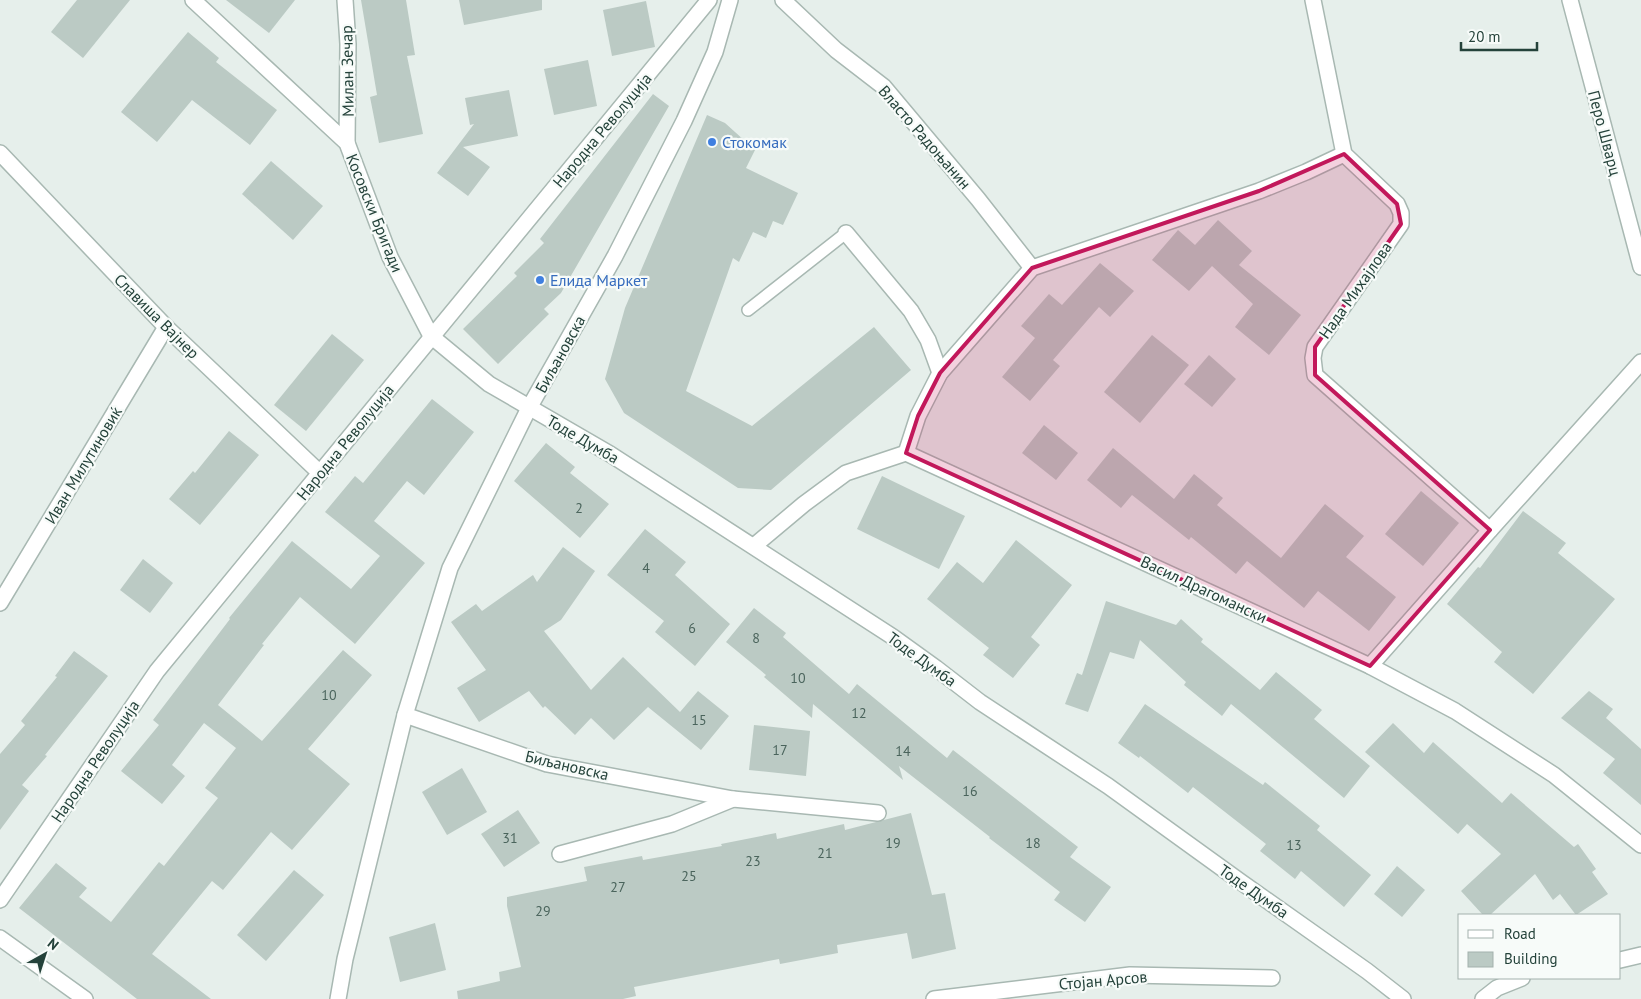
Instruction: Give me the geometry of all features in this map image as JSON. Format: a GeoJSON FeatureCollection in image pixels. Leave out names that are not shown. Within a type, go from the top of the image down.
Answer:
{"type":"FeatureCollection","features":[{"type":"Feature","properties":{"kind":"street","name":"Косовски Бригади"},"geometry":{"type":"LineString","coordinates":[[193,0],[347,143],[390,257],[431,336]]}},
{"type":"Feature","properties":{"kind":"street","name":"Милан Зечар"},"geometry":{"type":"LineString","coordinates":[[345,0],[348,44],[347,143]]}},
{"type":"Feature","properties":{"kind":"street","name":"Народна Револуција"},"geometry":{"type":"LineString","coordinates":[[0,900],[157,670],[709,0]]}},
{"type":"Feature","properties":{"kind":"street","name":"Биљановска"},"geometry":{"type":"LineString","coordinates":[[338,999],[345,959],[405,716],[450,568],[529,408],[615,256],[684,121],[715,52],[730,0]]}},
{"type":"Feature","properties":{"kind":"street","name":"Власто Радоњанин"},"geometry":{"type":"LineString","coordinates":[[783,0],[836,50],[884,87],[978,199],[1032,268]]}},
{"type":"Feature","properties":{"kind":"street"},"geometry":{"type":"LineString","coordinates":[[754,546],[804,504],[846,473],[906,452],[918,416],[940,373],[1032,268],[1259,191],[1344,154],[1313,0]]}},
{"type":"Feature","properties":{"kind":"street","name":"Перо Шварц"},"geometry":{"type":"LineString","coordinates":[[1570,0],[1641,267]]}},
{"type":"Feature","properties":{"kind":"street","name":"Славиша Вајнер"},"geometry":{"type":"LineString","coordinates":[[0,153],[166,327],[320,473]]}},
{"type":"Feature","properties":{"kind":"street","name":"Нада Михајлова"},"geometry":{"type":"LineString","coordinates":[[1344,154],[1397,204],[1401,213],[1401,224],[1315,347],[1313,358],[1315,374],[1490,530]]}},
{"type":"Feature","properties":{"kind":"street"},"geometry":{"type":"LineString","coordinates":[[846,233],[911,311],[928,340],[940,373]]}},
{"type":"Feature","properties":{"kind":"street","name":"Иван Милутиновиќ"},"geometry":{"type":"LineString","coordinates":[[0,603],[166,327]]}},
{"type":"Feature","properties":{"kind":"street","name":"Тоде Думба"},"geometry":{"type":"LineString","coordinates":[[431,336],[489,384],[610,454],[893,637],[980,702],[1108,786],[1240,882],[1367,970],[1403,999]]}},
{"type":"Feature","properties":{"kind":"street"},"geometry":{"type":"LineString","coordinates":[[1370,666],[1641,362]]}},
{"type":"Feature","properties":{"kind":"street","name":"Васил Драгомански"},"geometry":{"type":"LineString","coordinates":[[906,452],[1370,666],[1455,712],[1554,775],[1641,845]]}},
{"type":"Feature","properties":{"kind":"street","name":"Биљановска"},"geometry":{"type":"LineString","coordinates":[[405,716],[547,764],[733,799],[878,812]]}},
{"type":"Feature","properties":{"kind":"street","name":"Биљановска"},"geometry":{"type":"LineString","coordinates":[[560,854],[672,824],[733,799]]}},
{"type":"Feature","properties":{"kind":"street"},"geometry":{"type":"LineString","coordinates":[[0,938],[85,999]]}},
{"type":"Feature","properties":{"kind":"street"},"geometry":{"type":"LineString","coordinates":[[1621,960],[1641,955]]}},
{"type":"Feature","properties":{"kind":"street","name":"Стојан Арсов"},"geometry":{"type":"LineString","coordinates":[[934,999],[1130,975],[1272,978]]}},
{"type":"Feature","properties":{"kind":"street"},"geometry":{"type":"LineString","coordinates":[[1484,999],[1497,988],[1520,979]]}},
{"type":"Feature","properties":{"kind":"lane"},"geometry":{"type":"LineString","coordinates":[[748,310],[846,233]]}},
{"type":"Feature","properties":{"kind":"highlighted area"},"geometry":{"type":"Polygon","coordinates":[[[1344,154],[1397,204],[1401,224],[1315,347],[1315,375],[1490,530],[1370,666],[906,453],[918,416],[940,373],[1032,268],[1259,191],[1344,154]]]}},
{"type":"Feature","properties":{"kind":"building"},"geometry":{"type":"Polygon","coordinates":[[[77,0],[130,0],[83,58],[51,32],[77,0]]]}},
{"type":"Feature","properties":{"kind":"building"},"geometry":{"type":"Polygon","coordinates":[[[226,0],[295,0],[269,33],[226,0]]]}},
{"type":"Feature","properties":{"kind":"building"},"geometry":{"type":"Polygon","coordinates":[[[361,0],[406,0],[415,55],[407,56],[423,134],[379,143],[370,97],[377,95],[361,0]]]}},
{"type":"Feature","properties":{"kind":"building"},"geometry":{"type":"Polygon","coordinates":[[[459,0],[542,0],[542,10],[464,25],[459,0]]]}},
{"type":"Feature","properties":{"kind":"building"},"geometry":{"type":"Polygon","coordinates":[[[646,1],[655,47],[612,56],[603,10],[646,1]]]}},
{"type":"Feature","properties":{"kind":"building"},"geometry":{"type":"Polygon","coordinates":[[[188,32],[219,58],[216,62],[277,110],[250,145],[192,100],[157,142],[121,112],[188,32]]]}},
{"type":"Feature","properties":{"kind":"building"},"geometry":{"type":"Polygon","coordinates":[[[588,60],[597,106],[554,115],[544,69],[588,60]]]}},
{"type":"Feature","properties":{"kind":"building"},"geometry":{"type":"Polygon","coordinates":[[[509,90],[518,136],[463,147],[490,167],[468,196],[437,173],[474,124],[470,125],[465,98],[509,90]]]}},
{"type":"Feature","properties":{"kind":"building"},"geometry":{"type":"Polygon","coordinates":[[[653,94],[669,106],[561,293],[544,309],[549,314],[498,364],[463,329],[517,276],[514,273],[544,243],[540,239],[653,94]]]}},
{"type":"Feature","properties":{"kind":"building"},"geometry":{"type":"Polygon","coordinates":[[[707,115],[725,123],[755,150],[746,168],[798,193],[783,225],[773,221],[766,238],[753,232],[739,262],[733,258],[686,391],[752,426],[874,327],[911,370],[771,490],[738,488],[624,413],[605,379],[625,308],[707,115]]]}},
{"type":"Feature","properties":{"kind":"building"},"geometry":{"type":"Polygon","coordinates":[[[271,161],[323,206],[293,240],[242,194],[271,161]]]}},
{"type":"Feature","properties":{"kind":"building"},"geometry":{"type":"Polygon","coordinates":[[[1218,220],[1252,251],[1239,265],[1301,315],[1269,355],[1235,327],[1253,304],[1212,266],[1189,291],[1152,260],[1178,230],[1195,245],[1218,220]]]}},
{"type":"Feature","properties":{"kind":"building"},"geometry":{"type":"Polygon","coordinates":[[[1100,263],[1134,291],[1110,317],[1099,307],[1053,360],[1060,366],[1030,401],[1002,377],[1035,338],[1021,326],[1049,294],[1062,305],[1100,263]]]}},
{"type":"Feature","properties":{"kind":"building"},"geometry":{"type":"Polygon","coordinates":[[[332,334],[364,360],[306,431],[274,405],[332,334]]]}},
{"type":"Feature","properties":{"kind":"building"},"geometry":{"type":"Polygon","coordinates":[[[1152,335],[1189,365],[1140,423],[1104,392],[1152,335]]]}},
{"type":"Feature","properties":{"kind":"building"},"geometry":{"type":"Polygon","coordinates":[[[1209,355],[1236,379],[1212,407],[1184,384],[1209,355]]]}},
{"type":"Feature","properties":{"kind":"building"},"geometry":{"type":"Polygon","coordinates":[[[432,399],[474,432],[424,495],[407,481],[374,521],[425,563],[355,644],[300,597],[262,644],[264,645],[218,705],[262,741],[343,650],[372,675],[308,749],[350,784],[292,850],[271,832],[223,890],[212,881],[152,954],[211,999],[137,999],[19,908],[56,863],[87,888],[79,897],[111,922],[159,862],[164,866],[218,798],[205,788],[236,748],[204,723],[172,765],[185,776],[162,804],[121,771],[159,725],[153,720],[229,618],[292,541],[351,589],[380,556],[325,512],[355,476],[363,483],[432,399]]]}},
{"type":"Feature","properties":{"kind":"building"},"geometry":{"type":"Polygon","coordinates":[[[1044,425],[1078,453],[1056,480],[1022,453],[1044,425]]]}},
{"type":"Feature","properties":{"kind":"building"},"geometry":{"type":"Polygon","coordinates":[[[229,431],[259,455],[200,525],[169,499],[193,471],[195,473],[229,431]]]}},
{"type":"Feature","properties":{"kind":"building"},"geometry":{"type":"Polygon","coordinates":[[[546,443],[575,467],[570,473],[609,504],[580,538],[514,481],[546,443]]]}},
{"type":"Feature","properties":{"kind":"building"},"geometry":{"type":"Polygon","coordinates":[[[1113,448],[1174,499],[1194,474],[1223,498],[1217,505],[1281,558],[1325,504],[1364,536],[1346,557],[1396,597],[1369,631],[1318,591],[1304,608],[1247,561],[1236,574],[1191,537],[1189,540],[1132,495],[1121,508],[1087,480],[1113,448]]]}},
{"type":"Feature","properties":{"kind":"building"},"geometry":{"type":"Polygon","coordinates":[[[882,476],[965,516],[939,569],[857,529],[882,476]]]}},
{"type":"Feature","properties":{"kind":"building"},"geometry":{"type":"Polygon","coordinates":[[[1421,491],[1459,523],[1423,566],[1385,534],[1421,491]]]}},
{"type":"Feature","properties":{"kind":"building"},"geometry":{"type":"Polygon","coordinates":[[[1523,511],[1566,543],[1558,553],[1615,599],[1533,694],[1494,662],[1502,652],[1447,604],[1478,567],[1480,568],[1523,511]]]}},
{"type":"Feature","properties":{"kind":"building"},"geometry":{"type":"Polygon","coordinates":[[[645,529],[686,562],[675,575],[730,624],[695,666],[655,632],[664,621],[607,575],[645,529]]]}},
{"type":"Feature","properties":{"kind":"building"},"geometry":{"type":"Polygon","coordinates":[[[1016,540],[1072,585],[1031,637],[1040,645],[1013,678],[983,655],[989,648],[927,599],[957,562],[983,583],[1016,540]]]}},
{"type":"Feature","properties":{"kind":"building"},"geometry":{"type":"Polygon","coordinates":[[[563,547],[595,571],[561,620],[544,631],[591,690],[623,657],[680,712],[698,691],[729,716],[701,750],[648,707],[614,740],[591,718],[575,735],[545,706],[543,708],[529,691],[479,722],[457,688],[486,670],[451,622],[476,604],[482,611],[533,575],[537,582],[563,547]]]}},
{"type":"Feature","properties":{"kind":"building"},"geometry":{"type":"Polygon","coordinates":[[[143,559],[173,583],[150,613],[120,590],[143,559]]]}},
{"type":"Feature","properties":{"kind":"building"},"geometry":{"type":"Polygon","coordinates":[[[1106,601],[1176,625],[1181,619],[1203,639],[1201,642],[1260,690],[1276,672],[1322,710],[1314,719],[1370,766],[1344,798],[1231,704],[1222,716],[1184,685],[1186,682],[1140,640],[1134,659],[1110,652],[1088,712],[1065,704],[1077,673],[1082,675],[1106,601]]]}},
{"type":"Feature","properties":{"kind":"building"},"geometry":{"type":"Polygon","coordinates":[[[754,608],[786,633],[783,637],[849,694],[857,684],[947,758],[953,750],[1078,847],[1070,857],[1111,887],[1085,922],[1054,900],[1060,892],[899,766],[903,780],[813,704],[812,718],[764,677],[766,675],[726,642],[754,608]]]}},
{"type":"Feature","properties":{"kind":"building"},"geometry":{"type":"Polygon","coordinates":[[[74,651],[108,676],[45,755],[47,756],[22,785],[29,791],[0,830],[0,754],[25,725],[21,721],[57,677],[55,676],[74,651]]]}},
{"type":"Feature","properties":{"kind":"building"},"geometry":{"type":"Polygon","coordinates":[[[1589,691],[1613,709],[1606,718],[1641,749],[1641,805],[1603,773],[1615,759],[1561,718],[1589,691]]]}},
{"type":"Feature","properties":{"kind":"building"},"geometry":{"type":"Polygon","coordinates":[[[1145,704],[1263,785],[1265,782],[1320,826],[1317,830],[1371,875],[1344,907],[1301,871],[1295,879],[1260,851],[1266,844],[1193,787],[1188,793],[1140,756],[1139,758],[1118,743],[1145,704]]]}},
{"type":"Feature","properties":{"kind":"building"},"geometry":{"type":"Polygon","coordinates":[[[1393,723],[1424,753],[1433,742],[1502,803],[1511,793],[1574,847],[1578,844],[1596,869],[1592,872],[1608,894],[1575,914],[1560,894],[1553,900],[1535,874],[1491,914],[1482,914],[1461,891],[1501,854],[1467,824],[1458,834],[1365,752],[1393,723]]]}},
{"type":"Feature","properties":{"kind":"building"},"geometry":{"type":"Polygon","coordinates":[[[754,725],[810,731],[806,776],[749,770],[754,725]]]}},
{"type":"Feature","properties":{"kind":"building"},"geometry":{"type":"Polygon","coordinates":[[[462,768],[487,812],[447,835],[422,792],[462,768]]]}},
{"type":"Feature","properties":{"kind":"building"},"geometry":{"type":"Polygon","coordinates":[[[518,810],[540,843],[504,867],[481,834],[518,810]]]}},
{"type":"Feature","properties":{"kind":"building"},"geometry":{"type":"Polygon","coordinates":[[[911,813],[932,895],[945,893],[956,949],[912,959],[907,933],[837,945],[838,953],[780,964],[779,959],[634,987],[636,996],[623,999],[458,999],[457,991],[500,981],[499,972],[521,967],[507,906],[507,897],[587,881],[584,867],[642,856],[643,860],[722,846],[721,844],[776,833],[777,839],[844,824],[845,830],[911,813]]]}},
{"type":"Feature","properties":{"kind":"building"},"geometry":{"type":"Polygon","coordinates":[[[1397,866],[1425,890],[1402,917],[1374,894],[1397,866]]]}},
{"type":"Feature","properties":{"kind":"building"},"geometry":{"type":"Polygon","coordinates":[[[294,870],[324,895],[266,961],[237,935],[294,870]]]}},
{"type":"Feature","properties":{"kind":"building"},"geometry":{"type":"Polygon","coordinates":[[[435,923],[446,970],[400,982],[389,937],[435,923]]]}},
{"type":"Feature","properties":{"kind":"place","name":"Стокомак"},"geometry":{"type":"Point","coordinates":[712,142]}},
{"type":"Feature","properties":{"kind":"place","name":"Елида Маркет"},"geometry":{"type":"Point","coordinates":[540,280]}}]}
